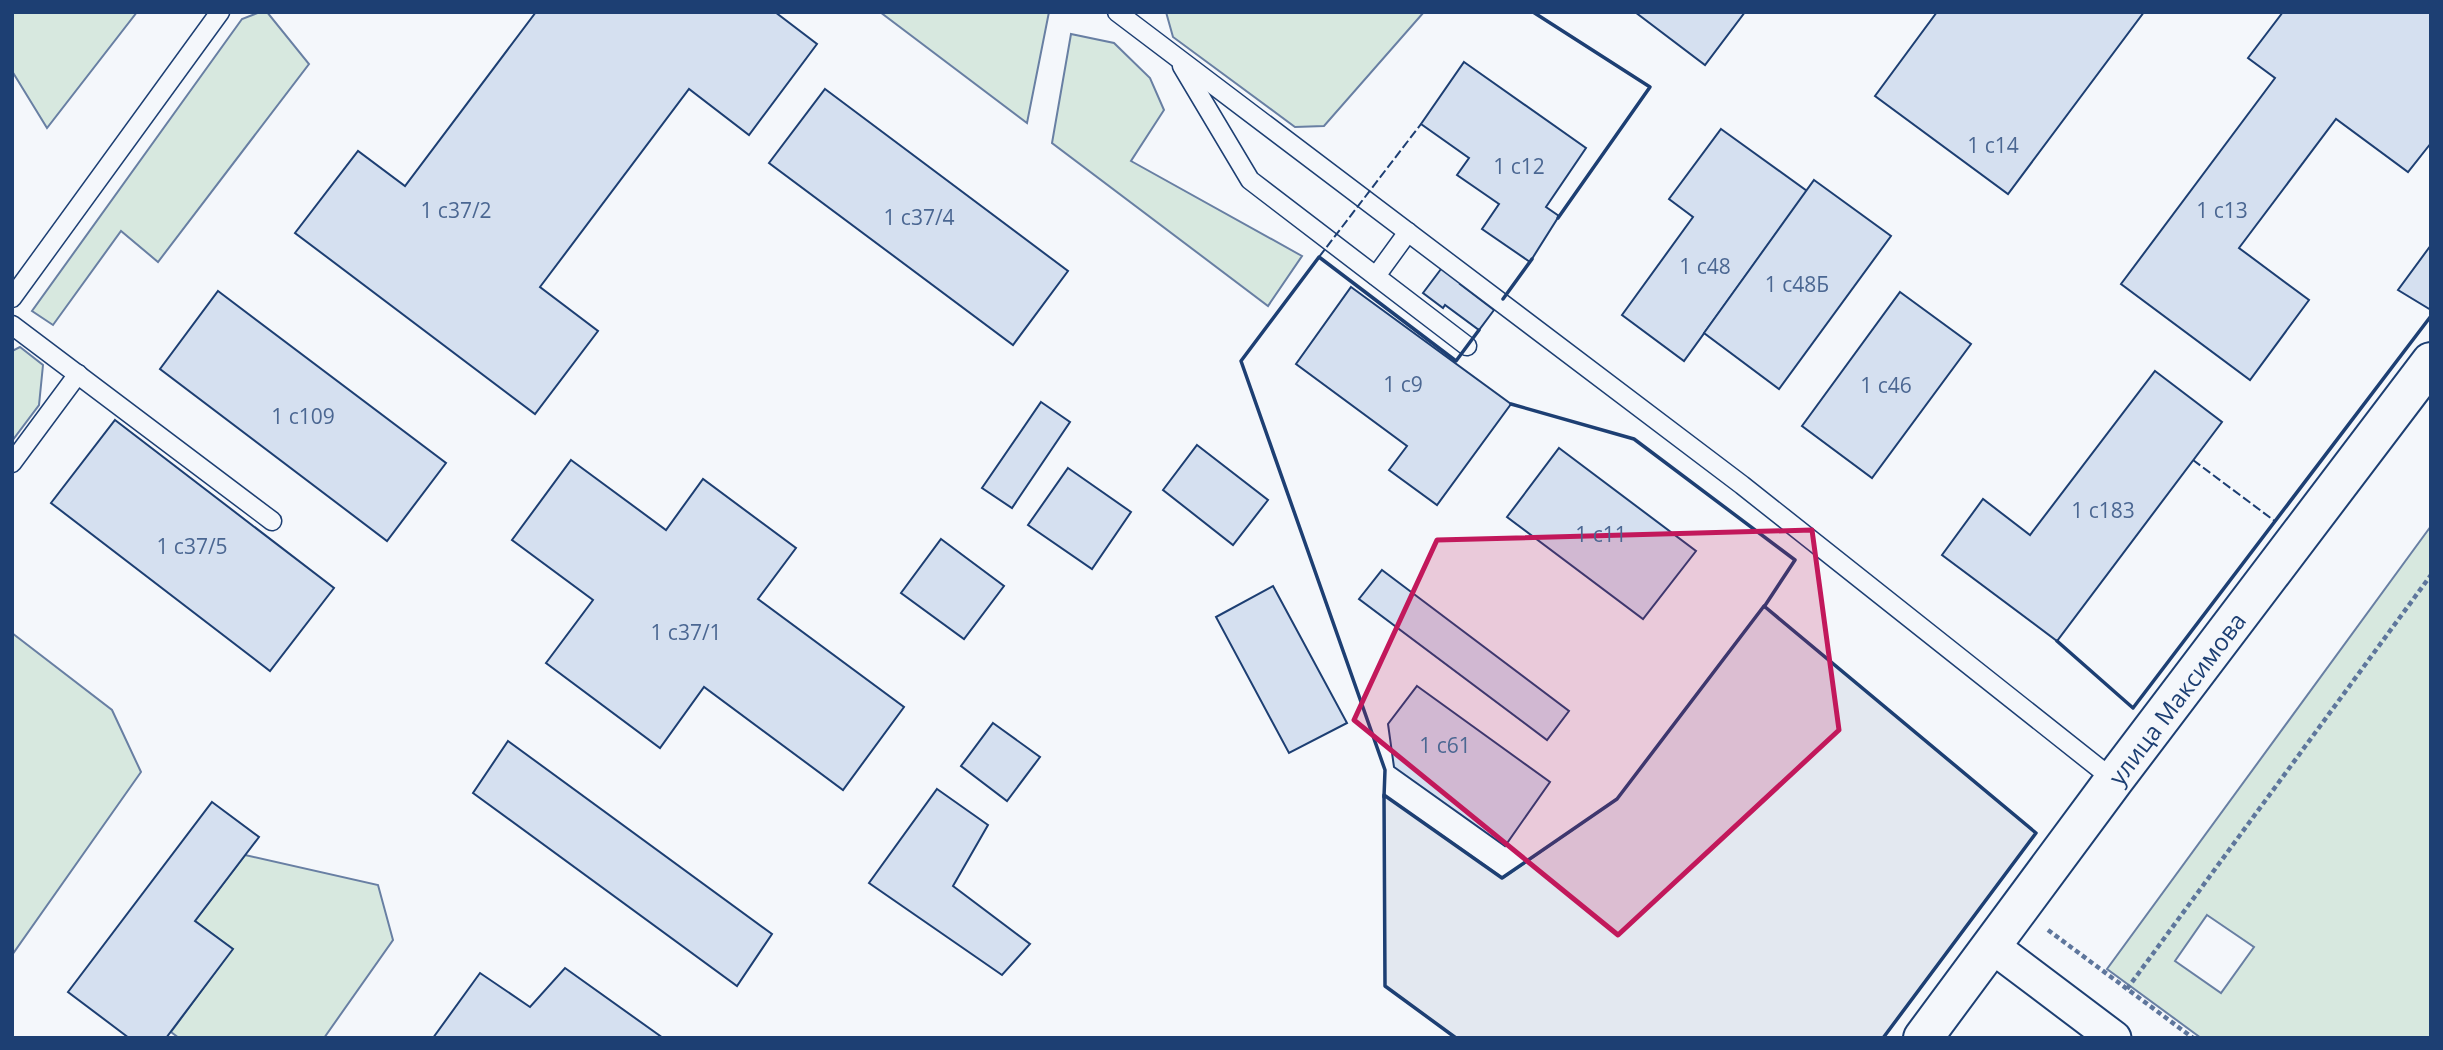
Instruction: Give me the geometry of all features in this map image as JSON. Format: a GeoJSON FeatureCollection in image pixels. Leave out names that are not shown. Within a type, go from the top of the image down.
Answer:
{"type":"FeatureCollection","features":[{"type":"Feature","properties":{"kind":"street","name":"улица Максимова"},"geometry":{"type":"LineString","coordinates":[[1923,1038],[2114,780],[2431,362]]}},
{"type":"Feature","properties":{"kind":"street"},"geometry":{"type":"LineString","coordinates":[[1992,946],[2114,1038]]}},
{"type":"Feature","properties":{"kind":"lane"},"geometry":{"type":"LineString","coordinates":[[12,298],[220,12]]}},
{"type":"Feature","properties":{"kind":"lane"},"geometry":{"type":"LineString","coordinates":[[1126,15],[1176,57],[1742,485],[2114,780]]}},
{"type":"Feature","properties":{"kind":"lane"},"geometry":{"type":"LineString","coordinates":[[1176,57],[1250,180],[1467,346]]}},
{"type":"Feature","properties":{"kind":"lane"},"geometry":{"type":"LineString","coordinates":[[1376,276],[1408,232]]}},
{"type":"Feature","properties":{"kind":"lane"},"geometry":{"type":"LineString","coordinates":[[12,325],[272,521]]}},
{"type":"Feature","properties":{"kind":"lane"},"geometry":{"type":"LineString","coordinates":[[12,463],[78,374]]}},
{"type":"Feature","properties":{"kind":"path"},"geometry":{"type":"LineString","coordinates":[[2127,989],[2431,575]]}},
{"type":"Feature","properties":{"kind":"path"},"geometry":{"type":"LineString","coordinates":[[2020,909],[2193,1038]]}},
{"type":"Feature","properties":{"kind":"highlighted area"},"geometry":{"type":"Polygon","coordinates":[[[1812,530],[1839,730],[1618,935],[1354,720],[1437,540],[1812,530]]]}},
{"type":"Feature","properties":{"kind":"shaded area"},"geometry":{"type":"Polygon","coordinates":[[[12,12],[137,12],[47,128],[12,71],[12,12]]]}},
{"type":"Feature","properties":{"kind":"shaded area"},"geometry":{"type":"Polygon","coordinates":[[[267,12],[309,64],[158,262],[121,231],[53,325],[32,311],[242,19],[267,12]]]}},
{"type":"Feature","properties":{"kind":"shaded area"},"geometry":{"type":"Polygon","coordinates":[[[880,12],[1049,12],[1027,123],[880,12]]]}},
{"type":"Feature","properties":{"kind":"shaded area"},"geometry":{"type":"Polygon","coordinates":[[[1166,12],[1424,12],[1324,126],[1295,127],[1173,37],[1166,12]]]}},
{"type":"Feature","properties":{"kind":"shaded area"},"geometry":{"type":"Polygon","coordinates":[[[1071,34],[1114,43],[1150,78],[1164,110],[1131,161],[1302,256],[1268,306],[1052,143],[1071,34]]]}},
{"type":"Feature","properties":{"kind":"shaded area"},"geometry":{"type":"Polygon","coordinates":[[[20,347],[43,365],[39,405],[12,441],[12,351],[20,347]]]}},
{"type":"Feature","properties":{"kind":"shaded area"},"geometry":{"type":"Polygon","coordinates":[[[2431,526],[2431,1038],[2201,1038],[2107,969],[2431,526]],[[2207,915],[2175,961],[2221,993],[2254,947],[2207,915]]]}},
{"type":"Feature","properties":{"kind":"shaded area"},"geometry":{"type":"Polygon","coordinates":[[[1764,606],[2036,833],[1883,1038],[1456,1038],[1385,986],[1384,795],[1503,878],[1617,799],[1764,606]]]}},
{"type":"Feature","properties":{"kind":"shaded area"},"geometry":{"type":"Polygon","coordinates":[[[12,633],[112,710],[141,772],[12,955],[12,633]]]}},
{"type":"Feature","properties":{"kind":"shaded area"},"geometry":{"type":"Polygon","coordinates":[[[245,855],[378,885],[393,940],[324,1038],[179,1038],[171,1032],[232,949],[195,921],[245,855]]]}},
{"type":"Feature","properties":{"kind":"building"},"geometry":{"type":"Polygon","coordinates":[[[536,12],[775,12],[817,44],[749,135],[689,89],[540,287],[598,331],[535,414],[295,233],[358,151],[405,186],[536,12]]]}},
{"type":"Feature","properties":{"kind":"building"},"geometry":{"type":"Polygon","coordinates":[[[1635,12],[1745,12],[1705,65],[1635,12]]]}},
{"type":"Feature","properties":{"kind":"building"},"geometry":{"type":"Polygon","coordinates":[[[1937,12],[2144,12],[2008,194],[1875,96],[1937,12]]]}},
{"type":"Feature","properties":{"kind":"building"},"geometry":{"type":"Polygon","coordinates":[[[2283,12],[2431,12],[2431,143],[2408,172],[2336,119],[2239,248],[2309,300],[2250,380],[2121,284],[2275,78],[2248,58],[2283,12]]]}},
{"type":"Feature","properties":{"kind":"building"},"geometry":{"type":"Polygon","coordinates":[[[1464,62],[1586,148],[1546,207],[1559,216],[1530,262],[1482,229],[1499,204],[1457,175],[1469,158],[1421,124],[1464,62]]]}},
{"type":"Feature","properties":{"kind":"building"},"geometry":{"type":"Polygon","coordinates":[[[825,89],[1068,271],[1013,345],[769,163],[825,89]]]}},
{"type":"Feature","properties":{"kind":"building"},"geometry":{"type":"Polygon","coordinates":[[[1721,129],[1807,191],[1684,361],[1622,315],[1693,217],[1669,199],[1721,129]]]}},
{"type":"Feature","properties":{"kind":"building"},"geometry":{"type":"Polygon","coordinates":[[[1814,180],[1891,236],[1779,389],[1704,333],[1814,180]]]}},
{"type":"Feature","properties":{"kind":"building"},"geometry":{"type":"Polygon","coordinates":[[[2431,245],[2431,310],[2398,290],[2431,245]]]}},
{"type":"Feature","properties":{"kind":"building"},"geometry":{"type":"Polygon","coordinates":[[[1444,265],[1464,279],[1460,284],[1494,310],[1479,330],[1445,305],[1443,308],[1423,293],[1444,265]]]}},
{"type":"Feature","properties":{"kind":"building"},"geometry":{"type":"Polygon","coordinates":[[[1351,287],[1511,404],[1437,505],[1389,470],[1407,446],[1296,364],[1351,287]]]}},
{"type":"Feature","properties":{"kind":"building"},"geometry":{"type":"Polygon","coordinates":[[[218,291],[446,463],[387,541],[160,369],[218,291]]]}},
{"type":"Feature","properties":{"kind":"building"},"geometry":{"type":"Polygon","coordinates":[[[1900,292],[1971,344],[1872,478],[1802,426],[1900,292]]]}},
{"type":"Feature","properties":{"kind":"building"},"geometry":{"type":"Polygon","coordinates":[[[2155,371],[2222,422],[2057,641],[1942,555],[1983,499],[2030,535],[2155,371]]]}},
{"type":"Feature","properties":{"kind":"building"},"geometry":{"type":"Polygon","coordinates":[[[1041,402],[1070,422],[1012,508],[982,488],[1041,402]]]}},
{"type":"Feature","properties":{"kind":"building"},"geometry":{"type":"Polygon","coordinates":[[[115,420],[334,588],[270,671],[51,503],[115,420]]]}},
{"type":"Feature","properties":{"kind":"building"},"geometry":{"type":"Polygon","coordinates":[[[1197,445],[1268,500],[1233,545],[1163,490],[1197,445]]]}},
{"type":"Feature","properties":{"kind":"building"},"geometry":{"type":"Polygon","coordinates":[[[1559,448],[1696,551],[1643,619],[1507,517],[1559,448]]]}},
{"type":"Feature","properties":{"kind":"building"},"geometry":{"type":"Polygon","coordinates":[[[571,460],[666,530],[703,479],[796,548],[758,599],[904,707],[843,790],[704,687],[660,748],[546,663],[593,600],[512,540],[571,460]]]}},
{"type":"Feature","properties":{"kind":"building"},"geometry":{"type":"Polygon","coordinates":[[[1068,468],[1131,512],[1092,569],[1028,525],[1068,468]]]}},
{"type":"Feature","properties":{"kind":"building"},"geometry":{"type":"Polygon","coordinates":[[[941,539],[1004,586],[964,639],[901,593],[941,539]]]}},
{"type":"Feature","properties":{"kind":"building"},"geometry":{"type":"Polygon","coordinates":[[[1382,570],[1569,711],[1547,740],[1359,599],[1382,570]]]}},
{"type":"Feature","properties":{"kind":"building"},"geometry":{"type":"Polygon","coordinates":[[[1273,586],[1347,723],[1289,753],[1216,617],[1273,586]]]}},
{"type":"Feature","properties":{"kind":"building"},"geometry":{"type":"Polygon","coordinates":[[[1417,686],[1550,782],[1505,846],[1394,767],[1388,724],[1417,686]]]}},
{"type":"Feature","properties":{"kind":"building"},"geometry":{"type":"Polygon","coordinates":[[[993,723],[1040,757],[1007,801],[961,766],[993,723]]]}},
{"type":"Feature","properties":{"kind":"building"},"geometry":{"type":"Polygon","coordinates":[[[508,741],[772,934],[737,986],[473,793],[508,741]]]}},
{"type":"Feature","properties":{"kind":"building"},"geometry":{"type":"Polygon","coordinates":[[[937,789],[988,825],[953,886],[1030,944],[1002,975],[869,883],[937,789]]]}},
{"type":"Feature","properties":{"kind":"building"},"geometry":{"type":"Polygon","coordinates":[[[212,802],[259,837],[195,921],[233,949],[166,1038],[129,1038],[68,992],[212,802]]]}},
{"type":"Feature","properties":{"kind":"building"},"geometry":{"type":"Polygon","coordinates":[[[565,968],[663,1038],[433,1038],[480,973],[530,1007],[565,968]]]}},
{"type":"Feature","properties":{"kind":"fence"},"geometry":{"type":"LineString","coordinates":[[1319,257],[1421,124]]}},
{"type":"Feature","properties":{"kind":"fence"},"geometry":{"type":"LineString","coordinates":[[2193,460],[2276,522]]}},
{"type":"Feature","properties":{"kind":"wall"},"geometry":{"type":"LineString","coordinates":[[1533,12],[1650,87],[1558,218]]}},
{"type":"Feature","properties":{"kind":"wall"},"geometry":{"type":"LineString","coordinates":[[1384,797],[1385,770],[1241,361],[1319,257],[1456,361],[1479,330]]}},
{"type":"Feature","properties":{"kind":"wall"},"geometry":{"type":"LineString","coordinates":[[1503,299],[1532,259]]}},
{"type":"Feature","properties":{"kind":"wall"},"geometry":{"type":"LineString","coordinates":[[2057,641],[2133,708],[2431,316]]}},
{"type":"Feature","properties":{"kind":"wall"},"geometry":{"type":"LineString","coordinates":[[1511,404],[1634,439],[1795,560],[1764,607]]}},
{"type":"Feature","properties":{"kind":"wall"},"geometry":{"type":"LineString","coordinates":[[1456,1038],[1385,986],[1384,795],[1502,878],[1617,799],[1764,606],[2036,833],[1883,1038]]}}]}
